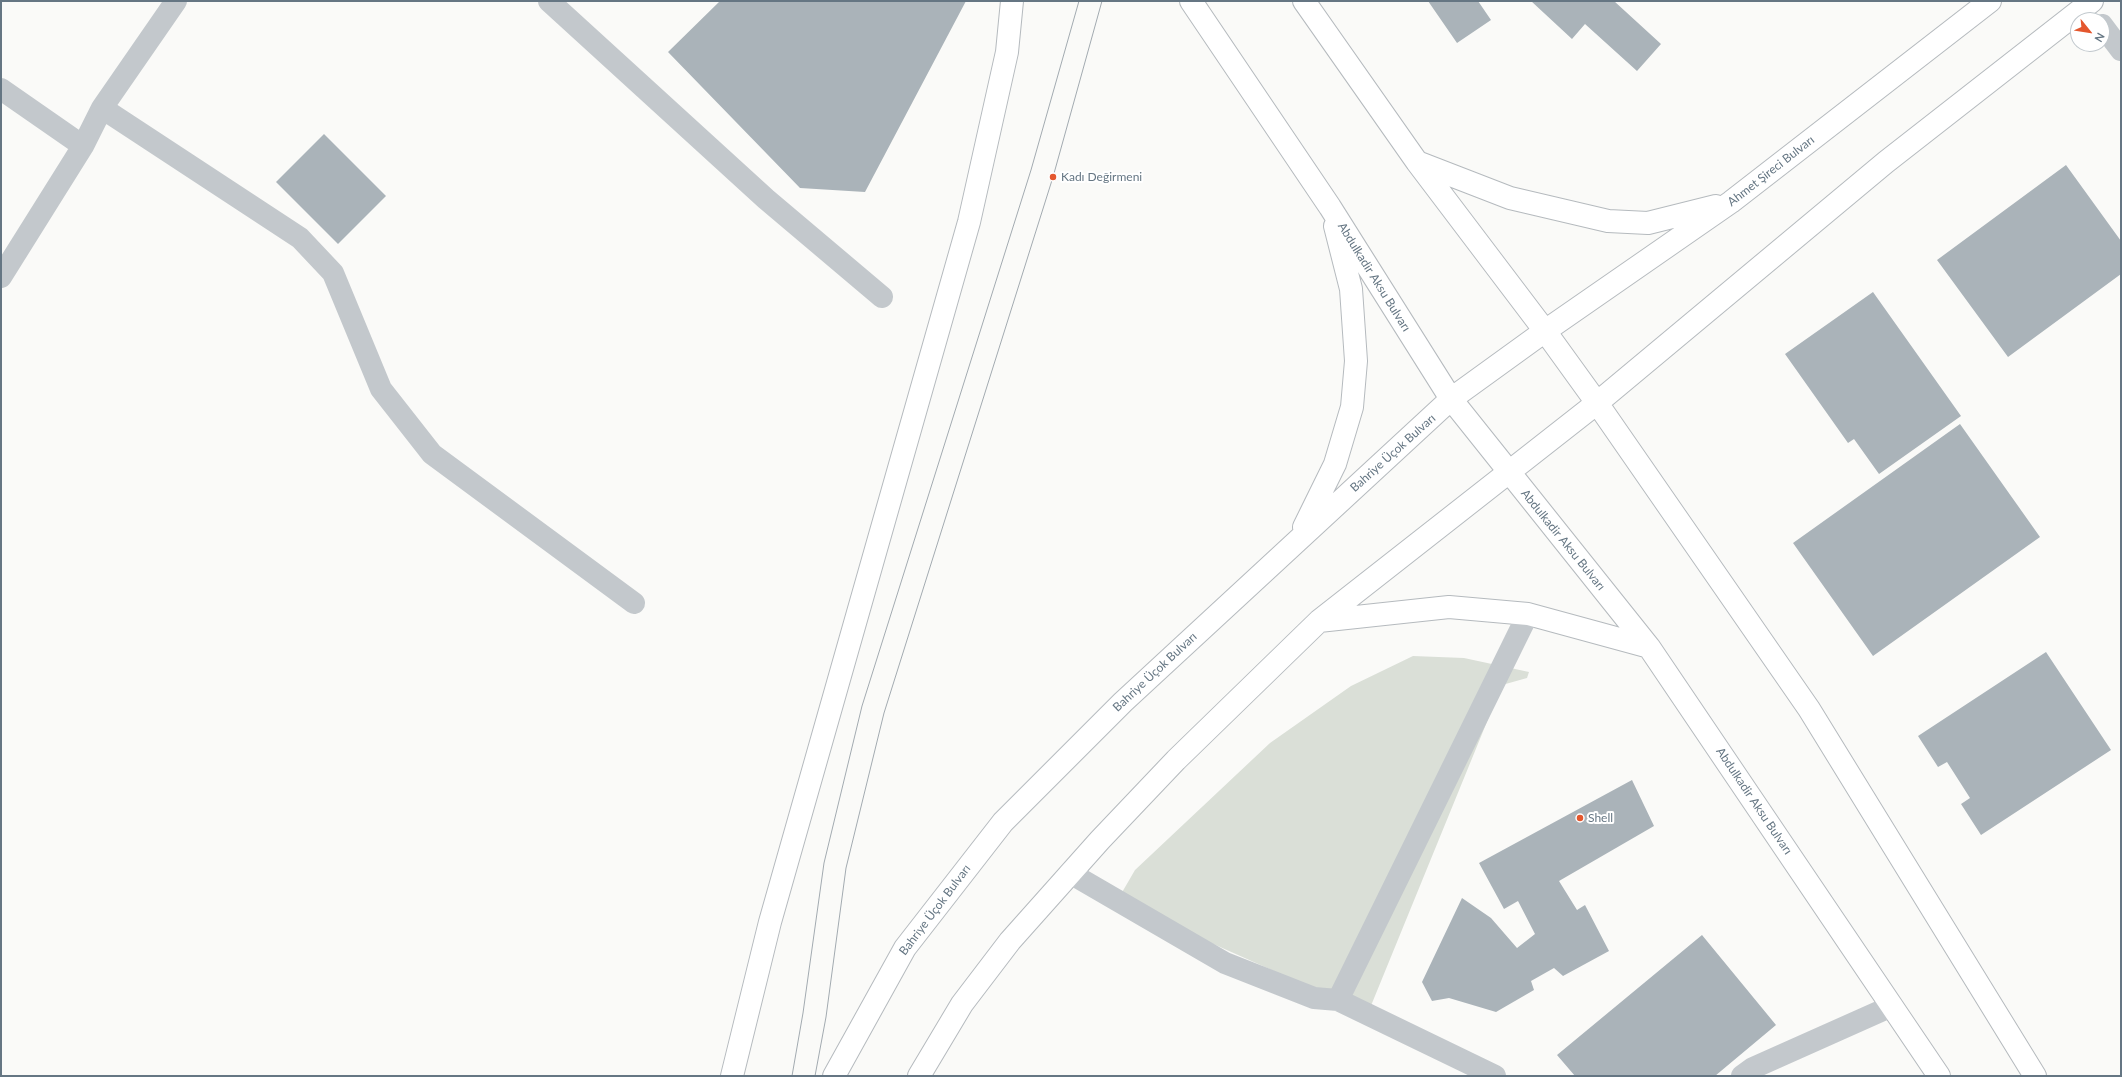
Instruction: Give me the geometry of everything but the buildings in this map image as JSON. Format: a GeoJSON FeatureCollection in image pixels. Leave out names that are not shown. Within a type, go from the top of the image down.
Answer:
{"type":"FeatureCollection","features":[{"type":"Feature","properties":{"kind":"main road"},"geometry":{"type":"LineString","coordinates":[[732,1076],[776,900],[969,222],[1008,52],[1012,1]]}},
{"type":"Feature","properties":{"kind":"main road","name":"Abdulkadir Aksu Bulvarı"},"geometry":{"type":"LineString","coordinates":[[1191,1],[1330,207],[1452,399],[1649,646],[1939,1076]]}},
{"type":"Feature","properties":{"kind":"main road"},"geometry":{"type":"LineString","coordinates":[[1304,1],[1417,162],[1545,331],[1597,403],[1809,709],[2035,1076]]}},
{"type":"Feature","properties":{"kind":"main road","name":"Ahmet Şireci Bulvarı"},"geometry":{"type":"LineString","coordinates":[[1545,331],[1731,202],[1990,1]]}},
{"type":"Feature","properties":{"kind":"main road"},"geometry":{"type":"LineString","coordinates":[[919,1076],[962,1004],[1010,941],[1070,873],[1176,760],[1319,621],[1508,471],[1597,403],[1886,162],[2092,9]]}},
{"type":"Feature","properties":{"kind":"main road"},"geometry":{"type":"LineString","coordinates":[[1417,162],[1510,198],[1608,221],[1648,223],[1731,202]]}},
{"type":"Feature","properties":{"kind":"main road"},"geometry":{"type":"LineString","coordinates":[[1299,538],[1335,464],[1352,407],[1356,361],[1350,289],[1330,207]]}},
{"type":"Feature","properties":{"kind":"main road","name":"Bahriye Üçok Bulvarı"},"geometry":{"type":"LineString","coordinates":[[834,1076],[905,948],[1003,822],[1123,702],[1299,538],[1452,399],[1545,331]]}},
{"type":"Feature","properties":{"kind":"main road"},"geometry":{"type":"LineString","coordinates":[[1319,621],[1449,607],[1528,614],[1649,646]]}},
{"type":"Feature","properties":{"kind":"street"},"geometry":{"type":"LineString","coordinates":[[1,277],[83,146],[102,108],[176,1]]}},
{"type":"Feature","properties":{"kind":"street"},"geometry":{"type":"LineString","coordinates":[[549,1],[766,199],[882,297]]}},
{"type":"Feature","properties":{"kind":"street"},"geometry":{"type":"LineString","coordinates":[[2110,36],[2121,50]]}},
{"type":"Feature","properties":{"kind":"street"},"geometry":{"type":"LineString","coordinates":[[1,89],[83,146]]}},
{"type":"Feature","properties":{"kind":"street"},"geometry":{"type":"LineString","coordinates":[[102,108],[300,238],[334,273],[380,389],[432,454],[634,603]]}},
{"type":"Feature","properties":{"kind":"street"},"geometry":{"type":"LineString","coordinates":[[1338,1000],[1528,614]]}},
{"type":"Feature","properties":{"kind":"street"},"geometry":{"type":"LineString","coordinates":[[1070,873],[1225,963],[1314,998],[1338,1000],[1495,1076]]}},
{"type":"Feature","properties":{"kind":"street"},"geometry":{"type":"LineString","coordinates":[[1742,1076],[1753,1068],[1892,1006]]}},
{"type":"Feature","properties":{"kind":"shaded area"},"geometry":{"type":"Polygon","coordinates":[[[1413,656],[1464,658],[1529,672],[1527,678],[1502,685],[1368,1013],[1117,901],[1135,870],[1270,743],[1351,686],[1413,656]]]}},
{"type":"Feature","properties":{"kind":"tram line"},"geometry":{"type":"LineString","coordinates":[[792,1076],[803,1013],[824,863],[862,706],[1031,170],[1079,1]]}},
{"type":"Feature","properties":{"kind":"tram line"},"geometry":{"type":"LineString","coordinates":[[815,1076],[826,1017],[846,868],[884,713],[1053,177],[1102,1]]}},
{"type":"Feature","properties":{"kind":"place","name":"Kadı Değirmeni"},"geometry":{"type":"Point","coordinates":[1053,177]}},
{"type":"Feature","properties":{"kind":"place","name":"Shell"},"geometry":{"type":"Point","coordinates":[1580,818]}}]}
